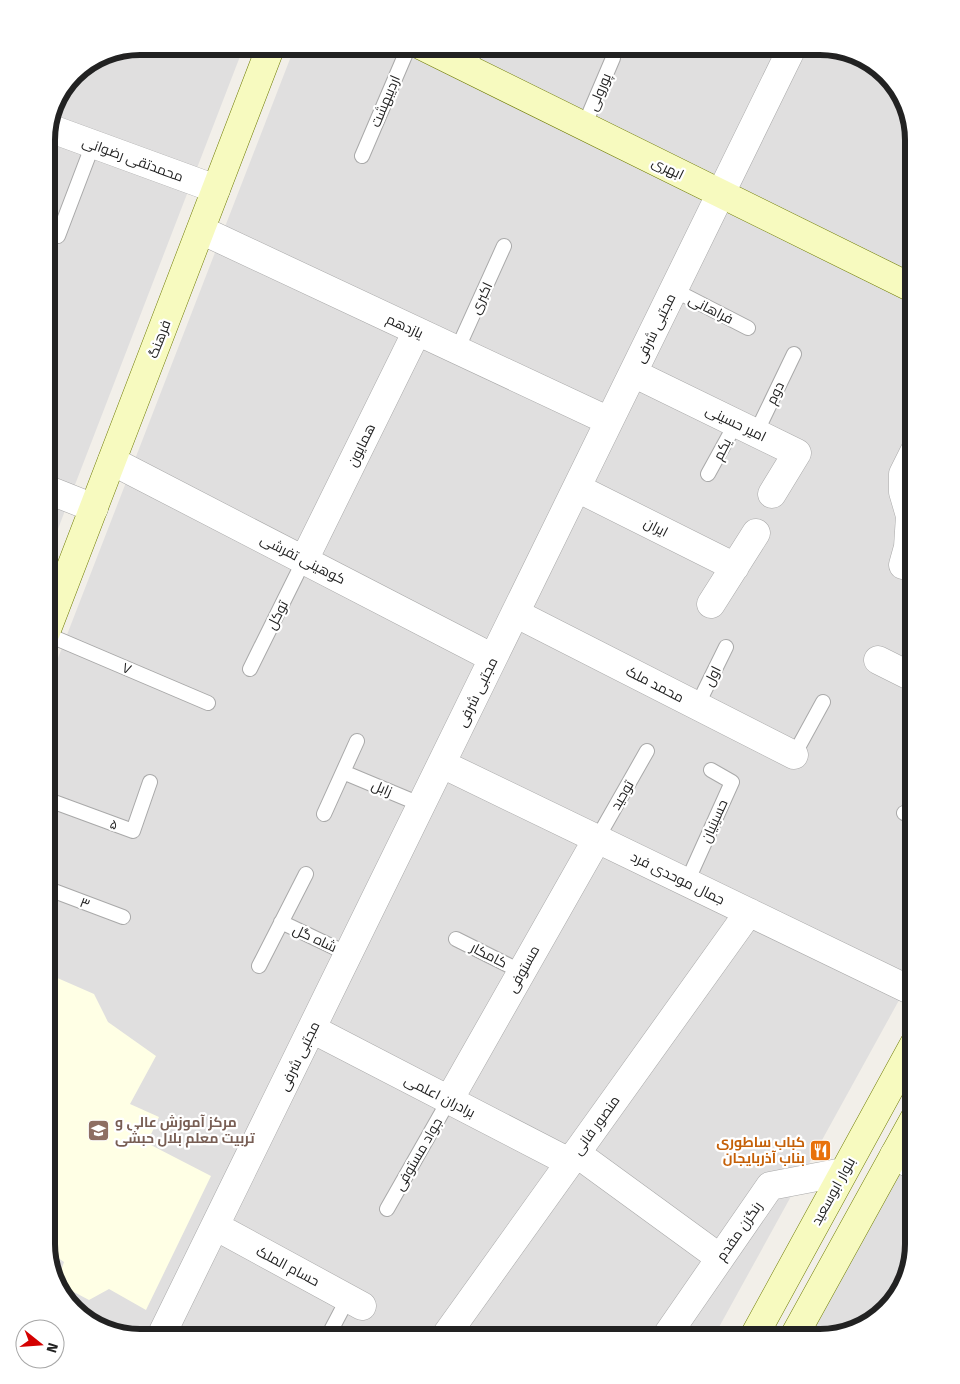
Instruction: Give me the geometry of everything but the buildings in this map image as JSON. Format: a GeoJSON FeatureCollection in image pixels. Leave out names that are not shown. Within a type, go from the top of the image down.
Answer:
{"type":"FeatureCollection","features":[{"type":"Feature","properties":{"kind":"street","name":"فرهنگ"},"geometry":{"type":"LineString","coordinates":[[55,610],[268,55]]}},
{"type":"Feature","properties":{"kind":"street","name":"مجتبی شرفی"},"geometry":{"type":"LineString","coordinates":[[164,1329],[789,55]]}},
{"type":"Feature","properties":{"kind":"street","name":"ابهری"},"geometry":{"type":"LineString","coordinates":[[472,57],[584,126],[905,285]]}},
{"type":"Feature","properties":{"kind":"street","name":"محمدتقی رضوانی"},"geometry":{"type":"LineString","coordinates":[[56,130],[216,189]]}},
{"type":"Feature","properties":{"kind":"street","name":"یازدهم"},"geometry":{"type":"LineString","coordinates":[[201,230],[610,420]]}},
{"type":"Feature","properties":{"kind":"street","name":"همایون"},"geometry":{"type":"LineString","coordinates":[[304,560],[417,331]]}},
{"type":"Feature","properties":{"kind":"street","name":"امیر حسینی"},"geometry":{"type":"LineString","coordinates":[[633,373],[797,453],[772,494]]}},
{"type":"Feature","properties":{"kind":"street","name":"کوهینی تفرشی"},"geometry":{"type":"LineString","coordinates":[[112,461],[493,658]]}},
{"type":"Feature","properties":{"kind":"street"},"geometry":{"type":"LineString","coordinates":[[905,470],[903,474],[903,492],[905,499]]}},
{"type":"Feature","properties":{"kind":"street","name":"ایران"},"geometry":{"type":"LineString","coordinates":[[577,488],[734,567]]}},
{"type":"Feature","properties":{"kind":"street"},"geometry":{"type":"LineString","coordinates":[[55,493],[94,508]]}},
{"type":"Feature","properties":{"kind":"street"},"geometry":{"type":"LineString","coordinates":[[711,604],[756,533]]}},
{"type":"Feature","properties":{"kind":"street"},"geometry":{"type":"LineString","coordinates":[[903,565],[905,558]]}},
{"type":"Feature","properties":{"kind":"street","name":"محمد ملک"},"geometry":{"type":"LineString","coordinates":[[515,614],[794,756]]}},
{"type":"Feature","properties":{"kind":"street"},"geometry":{"type":"LineString","coordinates":[[878,660],[905,674]]}},
{"type":"Feature","properties":{"kind":"street","name":"جمال موحدی فرد"},"geometry":{"type":"LineString","coordinates":[[442,764],[905,988]]}},
{"type":"Feature","properties":{"kind":"street","name":"مستوفی"},"geometry":{"type":"LineString","coordinates":[[449,1100],[597,839]]}},
{"type":"Feature","properties":{"kind":"street","name":"منصور فانی"},"geometry":{"type":"LineString","coordinates":[[450,1329],[749,912]]}},
{"type":"Feature","properties":{"kind":"street","name":"برادران اعلمی"},"geometry":{"type":"LineString","coordinates":[[312,1030],[449,1100],[573,1158],[720,1258]]}},
{"type":"Feature","properties":{"kind":"street","name":"بلوار ابوسعید"},"geometry":{"type":"LineString","coordinates":[[758,1329],[905,1060]]}},
{"type":"Feature","properties":{"kind":"street"},"geometry":{"type":"LineString","coordinates":[[799,1329],[904,1160]]}},
{"type":"Feature","properties":{"kind":"street","name":"رنگزن مقدم"},"geometry":{"type":"LineString","coordinates":[[671,1329],[770,1186],[844,1172]]}},
{"type":"Feature","properties":{"kind":"street","name":"حسام الملک"},"geometry":{"type":"LineString","coordinates":[[215,1226],[355,1302]]}},
{"type":"Feature","properties":{"kind":"lane","name":"اردیبهشت"},"geometry":{"type":"LineString","coordinates":[[362,156],[405,55]]}},
{"type":"Feature","properties":{"kind":"lane","name":"پورولی"},"geometry":{"type":"LineString","coordinates":[[584,126],[614,58]]}},
{"type":"Feature","properties":{"kind":"lane"},"geometry":{"type":"LineString","coordinates":[[58,236],[93,144]]}},
{"type":"Feature","properties":{"kind":"lane","name":"اکبری"},"geometry":{"type":"LineString","coordinates":[[457,350],[504,246]]}},
{"type":"Feature","properties":{"kind":"lane","name":"فراهانی"},"geometry":{"type":"LineString","coordinates":[[674,290],[748,328]]}},
{"type":"Feature","properties":{"kind":"lane","name":"دوم"},"geometry":{"type":"LineString","coordinates":[[746,428],[794,354]]}},
{"type":"Feature","properties":{"kind":"lane","name":"یکم"},"geometry":{"type":"LineString","coordinates":[[708,474],[746,428]]}},
{"type":"Feature","properties":{"kind":"lane","name":"توکل"},"geometry":{"type":"LineString","coordinates":[[250,669],[304,560]]}},
{"type":"Feature","properties":{"kind":"lane","name":"۷"},"geometry":{"type":"LineString","coordinates":[[55,637],[208,703]]}},
{"type":"Feature","properties":{"kind":"lane","name":"اول"},"geometry":{"type":"LineString","coordinates":[[697,706],[726,647]]}},
{"type":"Feature","properties":{"kind":"lane"},"geometry":{"type":"LineString","coordinates":[[794,756],[823,702]]}},
{"type":"Feature","properties":{"kind":"lane"},"geometry":{"type":"LineString","coordinates":[[324,814],[357,741]]}},
{"type":"Feature","properties":{"kind":"lane","name":"توحید"},"geometry":{"type":"LineString","coordinates":[[597,839],[647,751]]}},
{"type":"Feature","properties":{"kind":"lane","name":"حسینیان"},"geometry":{"type":"LineString","coordinates":[[687,882],[732,782],[711,770]]}},
{"type":"Feature","properties":{"kind":"lane","name":"زابل"},"geometry":{"type":"LineString","coordinates":[[343,772],[422,805]]}},
{"type":"Feature","properties":{"kind":"lane","name":"۵"},"geometry":{"type":"LineString","coordinates":[[55,803],[134,831],[150,782]]}},
{"type":"Feature","properties":{"kind":"lane"},"geometry":{"type":"LineString","coordinates":[[259,966],[306,874]]}},
{"type":"Feature","properties":{"kind":"lane","name":"۳"},"geometry":{"type":"LineString","coordinates":[[55,891],[123,917]]}},
{"type":"Feature","properties":{"kind":"lane","name":"شاه گل"},"geometry":{"type":"LineString","coordinates":[[281,922],[348,954]]}},
{"type":"Feature","properties":{"kind":"lane","name":"کامکار"},"geometry":{"type":"LineString","coordinates":[[456,939],[522,972]]}},
{"type":"Feature","properties":{"kind":"lane","name":"جواد مستوفی"},"geometry":{"type":"LineString","coordinates":[[387,1209],[449,1100]]}},
{"type":"Feature","properties":{"kind":"lane"},"geometry":{"type":"LineString","coordinates":[[334,1329],[355,1302]]}},
{"type":"Feature","properties":{"kind":"shaded area"},"geometry":{"type":"Polygon","coordinates":[[[140,55],[241,55],[55,537],[55,134],[64,102],[84,76],[107,61],[140,55]]]}},
{"type":"Feature","properties":{"kind":"shaded area"},"geometry":{"type":"Polygon","coordinates":[[[292,55],[826,55],[853,61],[862,66],[880,80],[894,98],[902,118],[905,140],[905,989],[718,1329],[134,1329],[107,1323],[97,1318],[80,1304],[61,1277],[55,1244],[55,666],[292,55]]]}},
{"type":"Feature","properties":{"kind":"shaded area","name":"مرکز آموزش عالی و تربیت معلم بلال حبشی"},"geometry":{"type":"Polygon","coordinates":[[[55,977],[94,994],[108,1022],[156,1056],[130,1104],[159,1117],[147,1143],[211,1176],[146,1310],[109,1289],[89,1300],[68,1289],[60,1274],[64,1262],[56,1257],[55,1244],[55,977]]]}},
{"type":"Feature","properties":{"kind":"shaded area"},"geometry":{"type":"Polygon","coordinates":[[[905,1162],[905,1244],[899,1277],[880,1304],[862,1318],[842,1326],[813,1329],[905,1162]]]}},
{"type":"Feature","properties":{"kind":"place","name":"مرکز آموزش عالی و تربیت معلم بلال حبشی"},"geometry":{"type":"Point","coordinates":[99,1130]}},
{"type":"Feature","properties":{"kind":"place","name":"کباب ساطوری بناب آذربایجان"},"geometry":{"type":"Point","coordinates":[821,1150]}}]}
